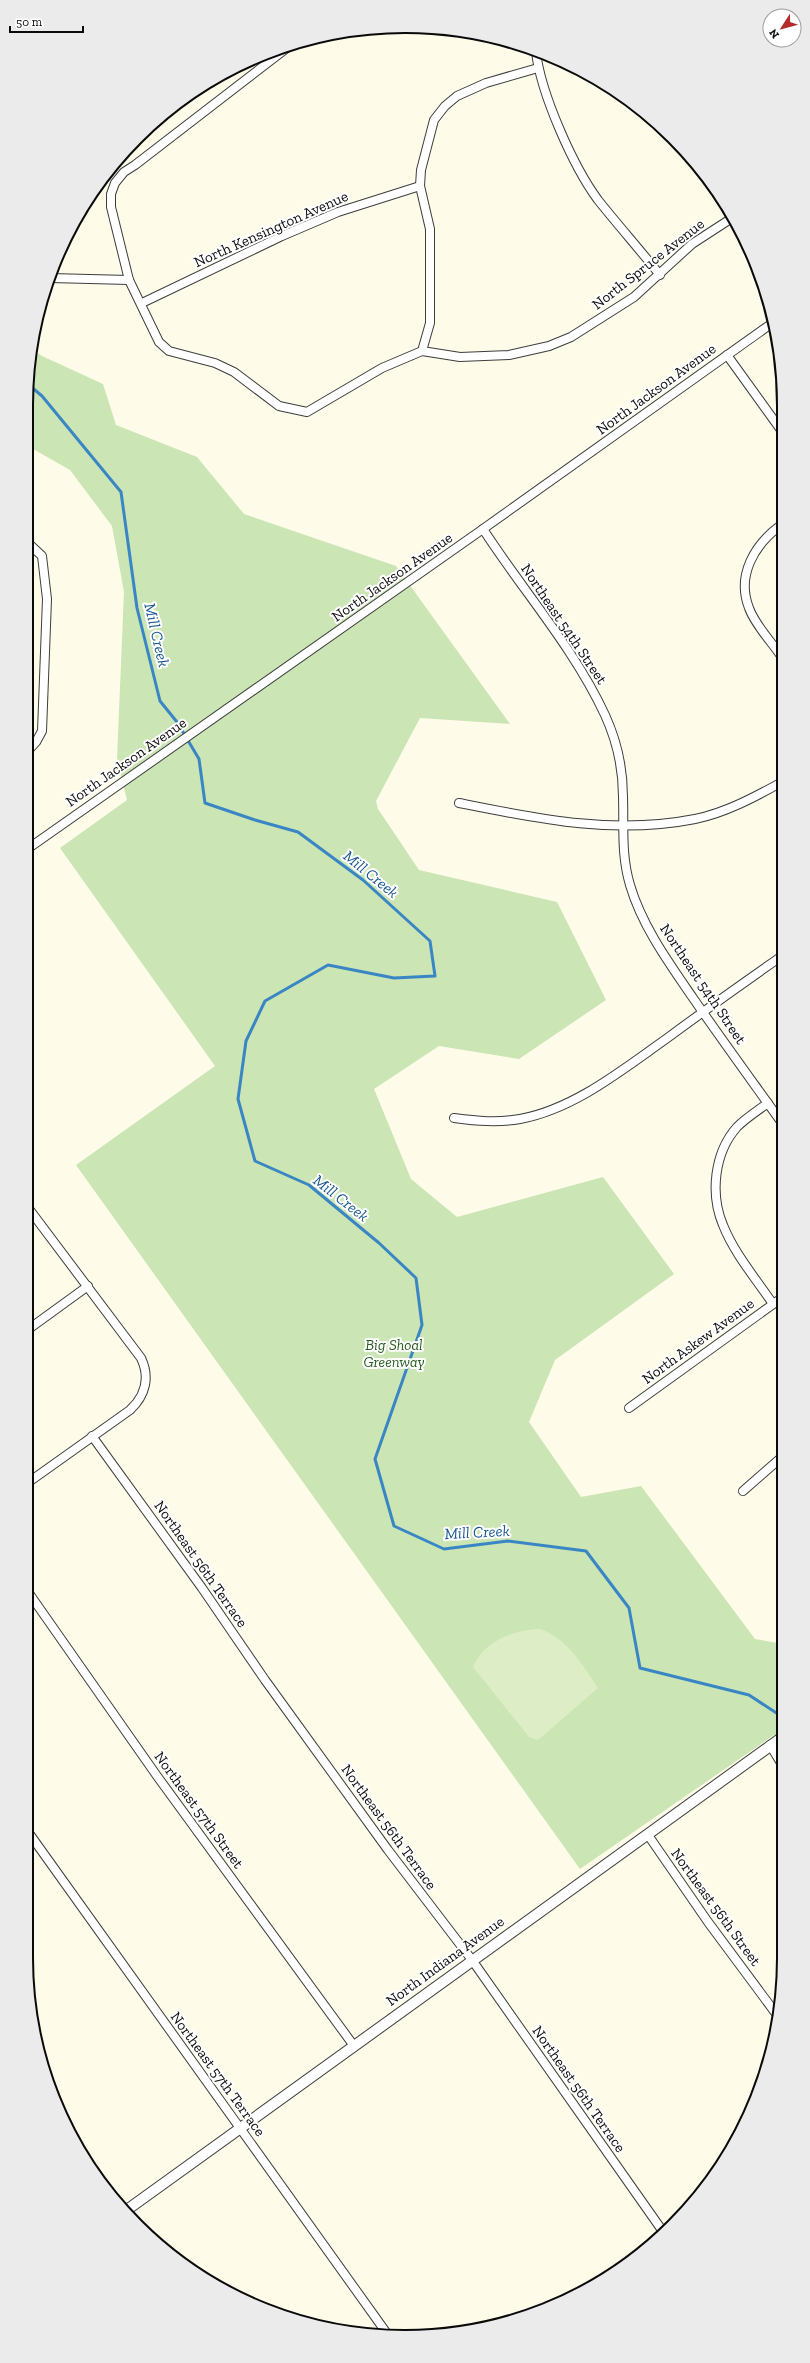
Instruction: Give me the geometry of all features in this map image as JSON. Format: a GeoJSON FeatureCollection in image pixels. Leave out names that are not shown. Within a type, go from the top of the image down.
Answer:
{"type":"FeatureCollection","features":[{"type":"Feature","properties":{"kind":"street"},"geometry":{"type":"LineString","coordinates":[[276,56],[119,176],[113,187],[111,206],[129,280],[142,304],[153,331],[164,347],[169,351],[215,363],[234,372],[279,406],[307,412],[382,368],[422,351],[430,323],[430,229],[420,186],[421,170],[434,120],[445,106],[458,96],[486,83],[538,68]]}},
{"type":"Feature","properties":{"kind":"street"},"geometry":{"type":"LineString","coordinates":[[537,57],[538,68],[564,136],[594,193],[660,275]]}},
{"type":"Feature","properties":{"kind":"street","name":"North Kensington Avenue"},"geometry":{"type":"LineString","coordinates":[[142,304],[282,236],[338,212],[420,186]]}},
{"type":"Feature","properties":{"kind":"street","name":"North Spruce Avenue"},"geometry":{"type":"LineString","coordinates":[[422,351],[460,357],[484,358],[509,355],[549,346],[572,337],[606,317],[660,275],[692,244],[728,221]]}},
{"type":"Feature","properties":{"kind":"street"},"geometry":{"type":"LineString","coordinates":[[55,278],[129,280]]}},
{"type":"Feature","properties":{"kind":"street","name":"North Jackson Avenue"},"geometry":{"type":"LineString","coordinates":[[33,845],[483,530],[768,326]]}},
{"type":"Feature","properties":{"kind":"street"},"geometry":{"type":"LineString","coordinates":[[727,355],[777,424]]}},
{"type":"Feature","properties":{"kind":"street"},"geometry":{"type":"LineString","coordinates":[[777,528],[766,537],[753,554],[746,574],[746,595],[749,609],[777,650]]}},
{"type":"Feature","properties":{"kind":"street","name":"Northeast 54th Street"},"geometry":{"type":"LineString","coordinates":[[483,530],[580,670],[605,715],[615,739],[622,775],[622,826],[626,867],[638,904],[670,965],[777,1116]]}},
{"type":"Feature","properties":{"kind":"street"},"geometry":{"type":"LineString","coordinates":[[33,548],[42,556],[47,599],[42,730],[33,745]]}},
{"type":"Feature","properties":{"kind":"street"},"geometry":{"type":"LineString","coordinates":[[459,803],[552,821],[622,826],[696,819],[741,803],[777,785]]}},
{"type":"Feature","properties":{"kind":"street"},"geometry":{"type":"LineString","coordinates":[[454,1118],[488,1122],[505,1121],[527,1117],[554,1108],[617,1074],[777,960]]}},
{"type":"Feature","properties":{"kind":"street"},"geometry":{"type":"LineString","coordinates":[[768,1103],[747,1118],[728,1140],[720,1160],[715,1186],[716,1199],[722,1225],[773,1304]]}},
{"type":"Feature","properties":{"kind":"street"},"geometry":{"type":"LineString","coordinates":[[33,1214],[141,1358],[146,1371],[144,1392],[130,1410],[33,1479]]}},
{"type":"Feature","properties":{"kind":"street"},"geometry":{"type":"LineString","coordinates":[[33,1326],[88,1286]]}},
{"type":"Feature","properties":{"kind":"street","name":"North Askew Avenue"},"geometry":{"type":"LineString","coordinates":[[629,1408],[777,1301]]}},
{"type":"Feature","properties":{"kind":"street","name":"Northeast 56th Terrace"},"geometry":{"type":"LineString","coordinates":[[92,1436],[269,1686],[388,1850],[472,1960],[660,2228]]}},
{"type":"Feature","properties":{"kind":"street"},"geometry":{"type":"LineString","coordinates":[[743,1491],[777,1461]]}},
{"type":"Feature","properties":{"kind":"street","name":"Northeast 57th Street"},"geometry":{"type":"LineString","coordinates":[[33,1598],[156,1776],[354,2046]]}},
{"type":"Feature","properties":{"kind":"street","name":"North Indiana Avenue"},"geometry":{"type":"LineString","coordinates":[[130,2208],[777,1741]]}},
{"type":"Feature","properties":{"kind":"street"},"geometry":{"type":"LineString","coordinates":[[770,1745],[777,1756]]}},
{"type":"Feature","properties":{"kind":"street","name":"Northeast 56th Street"},"geometry":{"type":"LineString","coordinates":[[648,1835],[708,1922],[773,2011]]}},
{"type":"Feature","properties":{"kind":"street","name":"Northeast 57th Terrace"},"geometry":{"type":"LineString","coordinates":[[33,1839],[384,2329]]}},
{"type":"Feature","properties":{"kind":"green space","name":"Big Shoal Greenway"},"geometry":{"type":"Polygon","coordinates":[[[37,352],[103,384],[116,425],[197,457],[244,514],[396,566],[510,724],[420,718],[376,801],[378,809],[419,870],[557,902],[606,1000],[519,1059],[439,1046],[374,1089],[411,1179],[457,1217],[603,1177],[674,1274],[555,1360],[529,1422],[581,1497],[641,1486],[755,1639],[777,1643],[777,1739],[774,1735],[580,1869],[76,1165],[215,1066],[60,848],[127,800],[117,760],[124,592],[112,526],[70,470],[33,449],[33,405],[37,352]]]}},
{"type":"Feature","properties":{"kind":"green space"},"geometry":{"type":"Polygon","coordinates":[[[540,1629],[559,1639],[574,1653],[598,1688],[538,1740],[529,1737],[473,1667],[484,1650],[500,1639],[520,1632],[540,1629]]]}},
{"type":"Feature","properties":{"kind":"waterway","name":"Mill Creek"},"geometry":{"type":"LineString","coordinates":[[34,389],[42,396],[121,492],[137,608],[160,701],[177,722],[199,759],[205,803],[255,820],[298,832],[363,880],[430,941],[435,976],[394,978],[328,965],[265,1001],[246,1041],[238,1099],[255,1161],[309,1185],[379,1243],[416,1278],[422,1325],[375,1459],[394,1526],[444,1549],[508,1541],[586,1551],[629,1608],[640,1668],[749,1695],[777,1713]]}}]}
